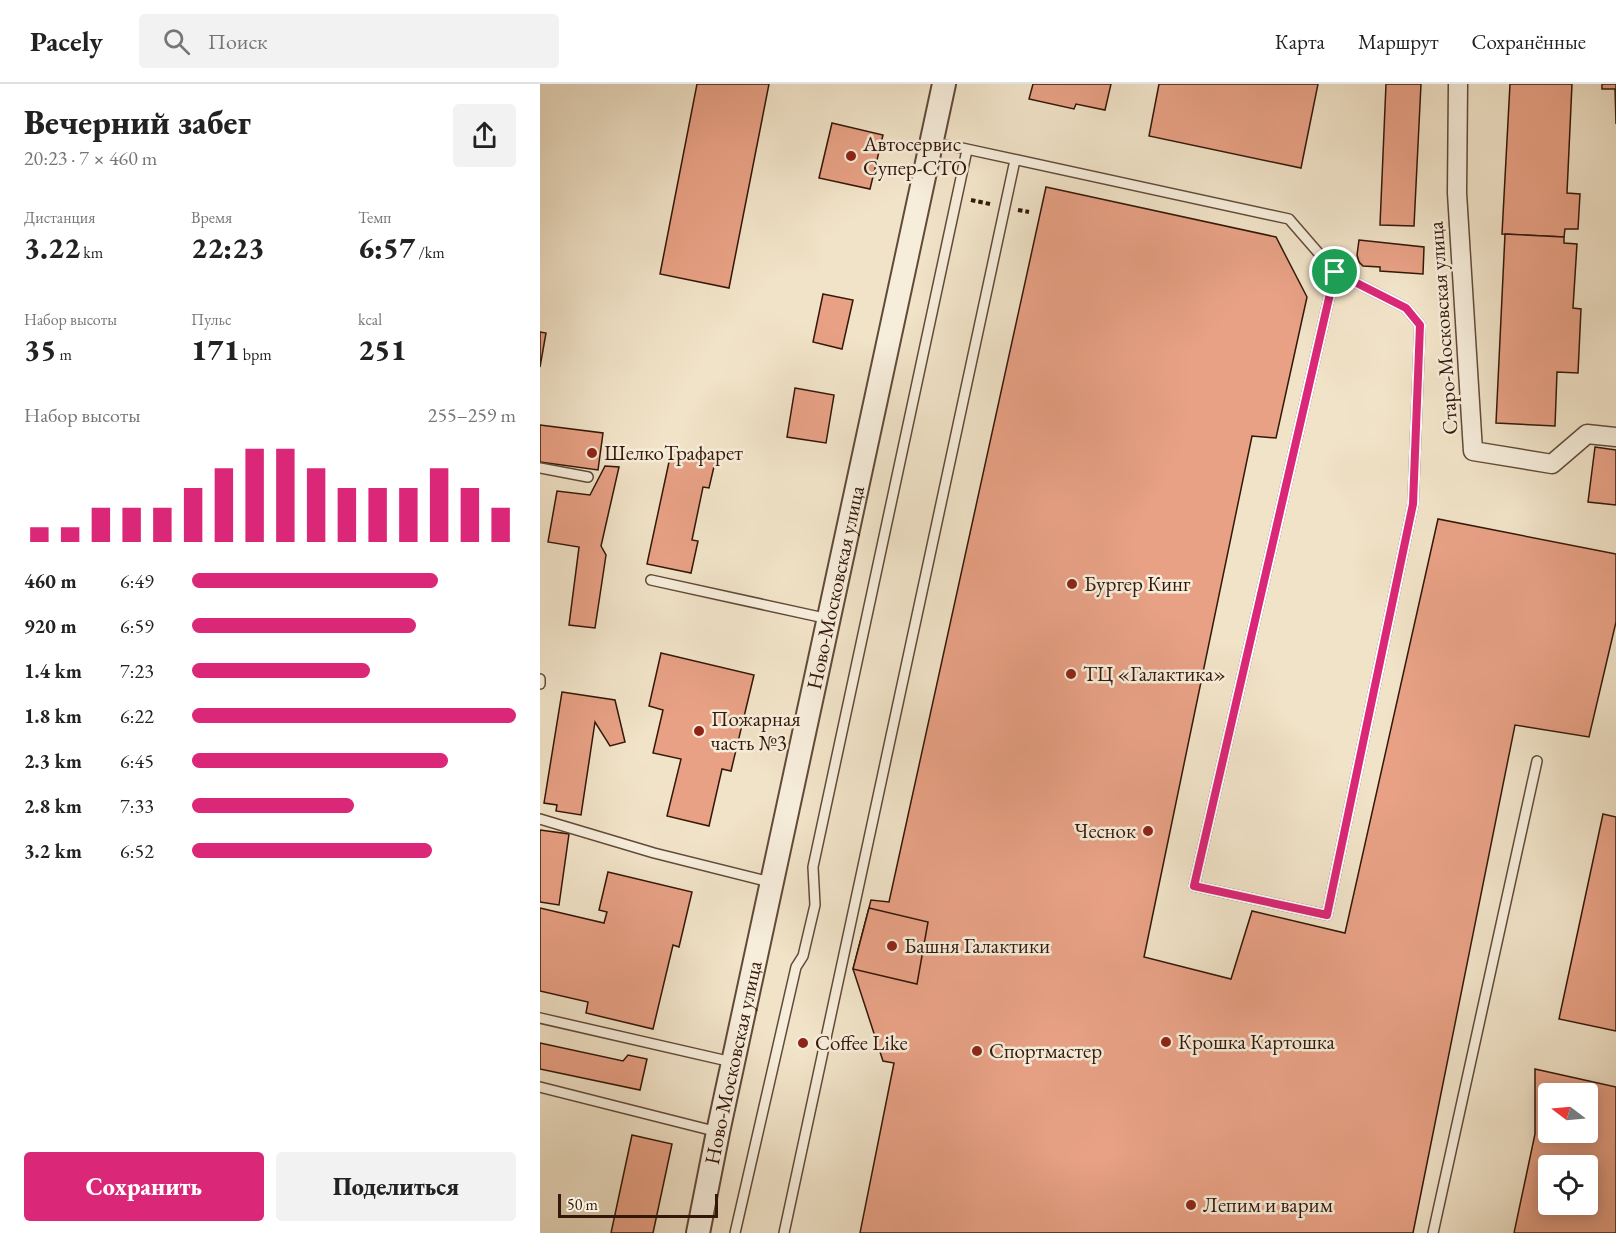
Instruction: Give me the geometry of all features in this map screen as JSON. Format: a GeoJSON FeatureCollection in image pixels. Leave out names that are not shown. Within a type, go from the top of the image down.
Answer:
{"type":"FeatureCollection","features":[{"type":"Feature","properties":{"kind":"street","name":"Ново-Московская улица"},"geometry":{"type":"LineString","coordinates":[[698,1233],[944,84]]}},
{"type":"Feature","properties":{"kind":"street","name":"Старо-Московская улица"},"geometry":{"type":"LineString","coordinates":[[1458,84],[1457,193],[1473,451],[1552,464],[1587,434],[1616,437]]}},
{"type":"Feature","properties":{"kind":"lane"},"geometry":{"type":"LineString","coordinates":[[931,143],[1290,219],[1335,272],[1406,308],[1420,325],[1413,504],[1327,915],[1194,886],[1335,272]]}},
{"type":"Feature","properties":{"kind":"lane"},"geometry":{"type":"LineString","coordinates":[[735,1233],[796,967],[803,956],[815,905],[813,867],[967,150]]}},
{"type":"Feature","properties":{"kind":"lane"},"geometry":{"type":"LineString","coordinates":[[784,1233],[1015,160]]}},
{"type":"Feature","properties":{"kind":"lane"},"geometry":{"type":"LineString","coordinates":[[540,468],[588,477]]}},
{"type":"Feature","properties":{"kind":"lane"},"geometry":{"type":"LineString","coordinates":[[651,580],[829,620]]}},
{"type":"Feature","properties":{"kind":"lane"},"geometry":{"type":"LineString","coordinates":[[540,679],[540,684]]}},
{"type":"Feature","properties":{"kind":"lane"},"geometry":{"type":"LineString","coordinates":[[1433,1233],[1537,761]]}},
{"type":"Feature","properties":{"kind":"lane"},"geometry":{"type":"LineString","coordinates":[[540,819],[654,853],[773,882]]}},
{"type":"Feature","properties":{"kind":"lane"},"geometry":{"type":"LineString","coordinates":[[540,1018],[734,1063]]}},
{"type":"Feature","properties":{"kind":"lane"},"geometry":{"type":"LineString","coordinates":[[540,1088],[718,1132]]}},
{"type":"Feature","properties":{"kind":"building"},"geometry":{"type":"Polygon","coordinates":[[[697,84],[769,84],[729,288],[660,274],[697,84]]]}},
{"type":"Feature","properties":{"kind":"building"},"geometry":{"type":"Polygon","coordinates":[[[1033,84],[1111,84],[1105,110],[1076,104],[1074,109],[1029,99],[1033,84]]]}},
{"type":"Feature","properties":{"kind":"building"},"geometry":{"type":"Polygon","coordinates":[[[1159,84],[1318,84],[1301,168],[1149,136],[1159,84]]]}},
{"type":"Feature","properties":{"kind":"building"},"geometry":{"type":"Polygon","coordinates":[[[1386,84],[1421,84],[1414,226],[1380,225],[1386,84]]]}},
{"type":"Feature","properties":{"kind":"building"},"geometry":{"type":"Polygon","coordinates":[[[1510,84],[1572,84],[1567,193],[1580,194],[1578,229],[1565,229],[1564,237],[1502,234],[1510,84]]]}},
{"type":"Feature","properties":{"kind":"building"},"geometry":{"type":"Polygon","coordinates":[[[1602,84],[1616,84],[1616,124],[1615,89],[1602,89],[1602,84]]]}},
{"type":"Feature","properties":{"kind":"building","name":"Автосервис Супер-СТО"},"geometry":{"type":"Polygon","coordinates":[[[832,123],[883,135],[870,189],[819,178],[832,123]]]}},
{"type":"Feature","properties":{"kind":"building","name":"ТЦ «Галактика»"},"geometry":{"type":"Polygon","coordinates":[[[1046,187],[1276,237],[1307,297],[1276,438],[1252,436],[1144,957],[1231,979],[1252,911],[1345,933],[1438,519],[1616,554],[1616,622],[1589,737],[1515,725],[1413,1233],[860,1233],[894,1063],[883,1061],[853,969],[871,900],[889,902],[1046,187]]]}},
{"type":"Feature","properties":{"kind":"building"},"geometry":{"type":"Polygon","coordinates":[[[1505,234],[1564,237],[1564,243],[1577,244],[1573,308],[1581,309],[1578,373],[1557,372],[1555,426],[1496,423],[1505,234]]]}},
{"type":"Feature","properties":{"kind":"building"},"geometry":{"type":"Polygon","coordinates":[[[1359,240],[1424,247],[1423,274],[1380,271],[1380,267],[1363,266],[1357,255],[1359,240]]]}},
{"type":"Feature","properties":{"kind":"building"},"geometry":{"type":"Polygon","coordinates":[[[823,294],[853,300],[842,349],[813,342],[823,294]]]}},
{"type":"Feature","properties":{"kind":"building"},"geometry":{"type":"Polygon","coordinates":[[[540,332],[546,333],[540,367],[540,332]]]}},
{"type":"Feature","properties":{"kind":"building"},"geometry":{"type":"Polygon","coordinates":[[[795,388],[834,395],[826,443],[787,437],[795,388]]]}},
{"type":"Feature","properties":{"kind":"building"},"geometry":{"type":"Polygon","coordinates":[[[540,425],[603,433],[598,470],[540,462],[540,425]]]}},
{"type":"Feature","properties":{"kind":"building"},"geometry":{"type":"Polygon","coordinates":[[[1595,447],[1616,450],[1616,505],[1588,502],[1595,447]]]}},
{"type":"Feature","properties":{"kind":"building"},"geometry":{"type":"Polygon","coordinates":[[[672,448],[716,458],[709,488],[703,487],[692,540],[698,541],[691,573],[647,564],[672,448]]]}},
{"type":"Feature","properties":{"kind":"building"},"geometry":{"type":"Polygon","coordinates":[[[605,466],[619,467],[601,546],[606,555],[595,628],[569,625],[579,547],[548,542],[557,491],[590,495],[605,466]]]}},
{"type":"Feature","properties":{"kind":"building","name":"Пожарная часть №3"},"geometry":{"type":"Polygon","coordinates":[[[661,653],[754,675],[731,771],[722,769],[709,826],[667,816],[681,759],[653,753],[663,710],[649,706],[661,653]]]}},
{"type":"Feature","properties":{"kind":"building"},"geometry":{"type":"Polygon","coordinates":[[[562,692],[615,700],[625,742],[610,746],[595,722],[581,815],[556,811],[557,805],[544,803],[562,692]]]}},
{"type":"Feature","properties":{"kind":"building"},"geometry":{"type":"Polygon","coordinates":[[[1603,814],[1616,817],[1616,1031],[1559,1019],[1603,814]]]}},
{"type":"Feature","properties":{"kind":"building"},"geometry":{"type":"Polygon","coordinates":[[[540,830],[569,834],[559,905],[540,902],[540,830]]]}},
{"type":"Feature","properties":{"kind":"building"},"geometry":{"type":"Polygon","coordinates":[[[608,872],[692,892],[679,947],[673,945],[653,1029],[586,1013],[588,1002],[540,991],[540,908],[604,923],[607,912],[599,910],[608,872]]]}},
{"type":"Feature","properties":{"kind":"building","name":"Башня Галактики"},"geometry":{"type":"Polygon","coordinates":[[[869,908],[928,922],[917,984],[853,969],[869,908]]]}},
{"type":"Feature","properties":{"kind":"building"},"geometry":{"type":"Polygon","coordinates":[[[540,1043],[623,1061],[628,1055],[647,1059],[640,1090],[540,1069],[540,1043]]]}},
{"type":"Feature","properties":{"kind":"building"},"geometry":{"type":"Polygon","coordinates":[[[1535,1069],[1598,1083],[1616,1087],[1616,1233],[1514,1233],[1535,1134],[1535,1069]]]}},
{"type":"Feature","properties":{"kind":"building"},"geometry":{"type":"Polygon","coordinates":[[[632,1135],[672,1144],[653,1233],[611,1233],[632,1135]]]}},
{"type":"Feature","properties":{"kind":"place","name":"Автосервис Супер-СТО"},"geometry":{"type":"Point","coordinates":[851,156]}},
{"type":"Feature","properties":{"kind":"place","name":"ШелкоТрафарет"},"geometry":{"type":"Point","coordinates":[592,453]}},
{"type":"Feature","properties":{"kind":"place","name":"Бургер Кинг"},"geometry":{"type":"Point","coordinates":[1072,584]}},
{"type":"Feature","properties":{"kind":"place","name":"ТЦ «Галактика»"},"geometry":{"type":"Point","coordinates":[1071,674]}},
{"type":"Feature","properties":{"kind":"place","name":"Пожарная часть №3"},"geometry":{"type":"Point","coordinates":[699,731]}},
{"type":"Feature","properties":{"kind":"place","name":"Чеснок"},"geometry":{"type":"Point","coordinates":[1148,831]}},
{"type":"Feature","properties":{"kind":"place","name":"Башня Галактики"},"geometry":{"type":"Point","coordinates":[892,946]}},
{"type":"Feature","properties":{"kind":"place","name":"Крошка Картошка"},"geometry":{"type":"Point","coordinates":[1166,1042]}},
{"type":"Feature","properties":{"kind":"place","name":"Coffee Like"},"geometry":{"type":"Point","coordinates":[803,1043]}},
{"type":"Feature","properties":{"kind":"place","name":"Спортмастер"},"geometry":{"type":"Point","coordinates":[977,1051]}},
{"type":"Feature","properties":{"kind":"place","name":"Лепим и варим"},"geometry":{"type":"Point","coordinates":[1191,1205]}},
{"type":"Feature","properties":{"kind":"route"},"geometry":{"type":"LineString","coordinates":[[1335,272],[1406,308],[1420,325],[1413,504],[1327,915],[1194,886],[1335,272]]}}]}
